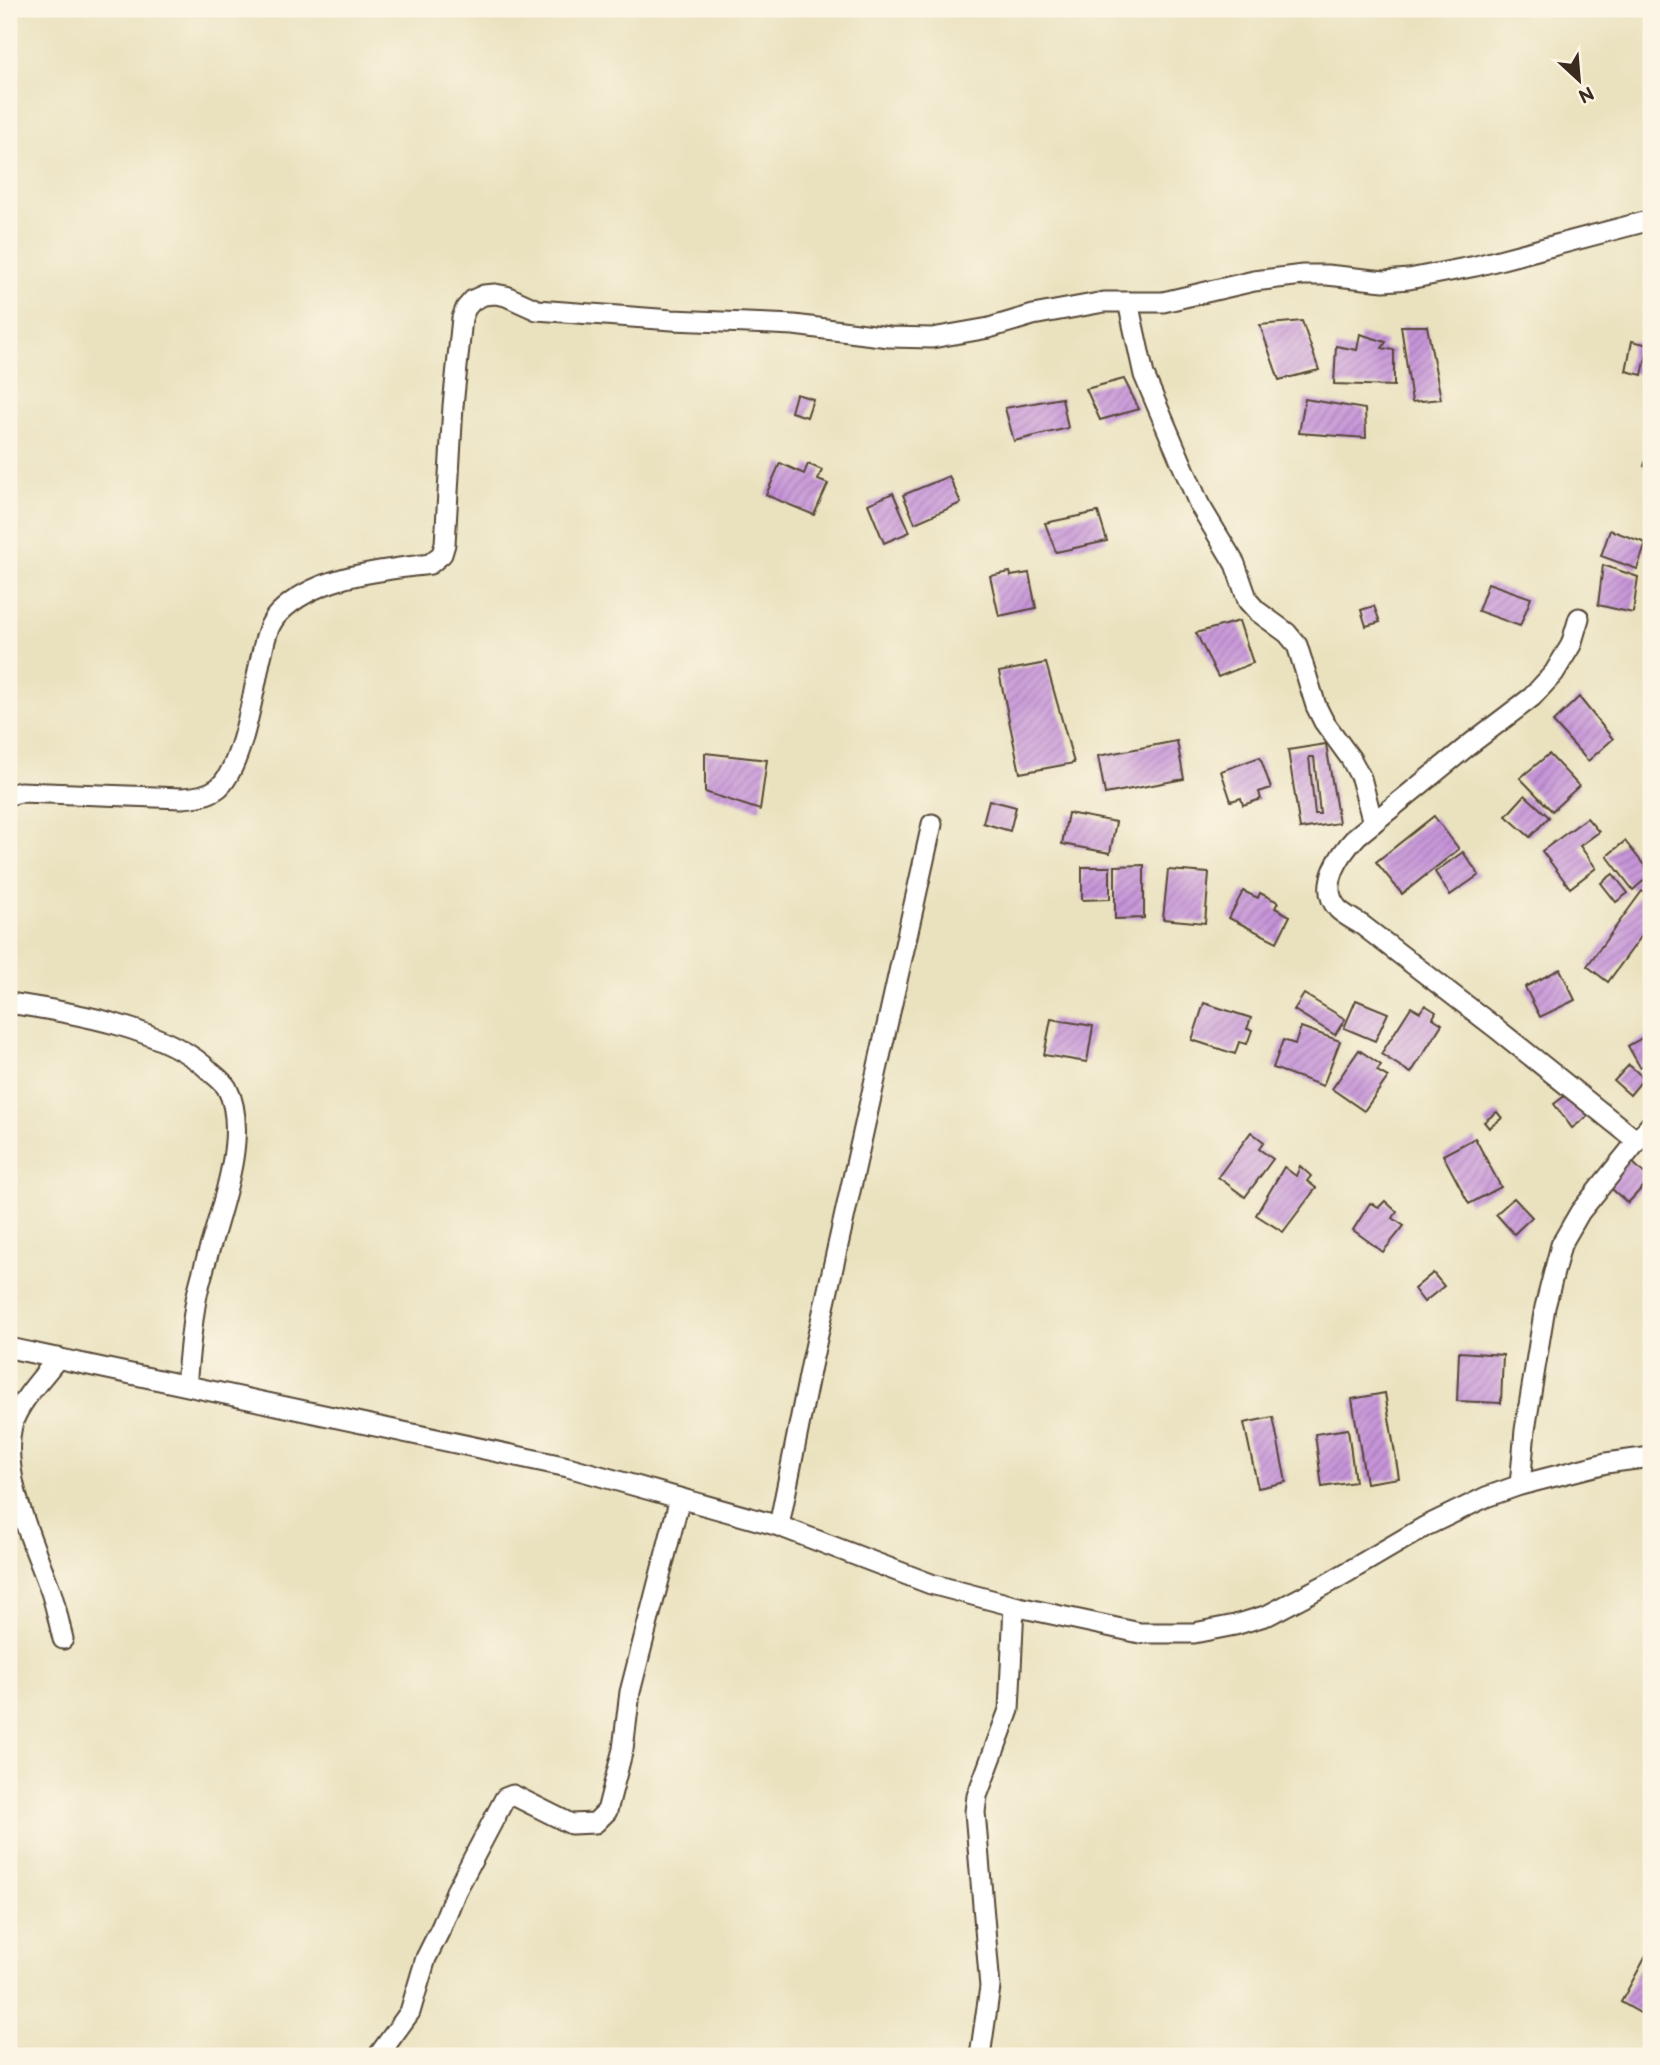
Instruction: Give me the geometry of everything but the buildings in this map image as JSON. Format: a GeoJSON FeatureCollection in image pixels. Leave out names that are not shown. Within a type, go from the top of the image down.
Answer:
{"type":"FeatureCollection","features":[{"type":"Feature","properties":{"kind":"street"},"geometry":{"type":"LineString","coordinates":[[9,795],[32,792],[182,798],[203,796],[217,789],[228,778],[246,726],[267,631],[276,615],[314,589],[355,576],[437,561],[445,544],[453,406],[462,318],[473,300],[484,295],[506,296],[537,310],[794,325],[889,338],[932,338],[968,333],[1033,314],[1104,302],[1181,299],[1254,281],[1303,275],[1384,281],[1409,279],[1476,266],[1651,220]]}},
{"type":"Feature","properties":{"kind":"street"},"geometry":{"type":"LineString","coordinates":[[1128,302],[1144,375],[1199,504],[1236,564],[1248,601],[1287,633],[1297,645],[1316,706],[1361,778],[1373,823]]}},
{"type":"Feature","properties":{"kind":"street"},"geometry":{"type":"LineString","coordinates":[[1579,618],[1571,645],[1553,673],[1532,697],[1373,823],[1343,851],[1336,864],[1330,892],[1339,910],[1497,1028],[1637,1141]]}},
{"type":"Feature","properties":{"kind":"street"},"geometry":{"type":"LineString","coordinates":[[779,1526],[811,1366],[932,824]]}},
{"type":"Feature","properties":{"kind":"street"},"geometry":{"type":"LineString","coordinates":[[9,1003],[150,1034],[201,1061],[226,1087],[237,1127],[220,1211],[196,1299],[186,1385]]}},
{"type":"Feature","properties":{"kind":"street"},"geometry":{"type":"LineString","coordinates":[[1520,1485],[1525,1430],[1543,1321],[1561,1245],[1580,1212],[1651,1124]]}},
{"type":"Feature","properties":{"kind":"street"},"geometry":{"type":"LineString","coordinates":[[9,1348],[568,1466],[779,1526],[932,1584],[1014,1606],[1140,1633],[1194,1633],[1268,1615],[1426,1526],[1486,1497],[1605,1462],[1651,1457]]}},
{"type":"Feature","properties":{"kind":"street"},"geometry":{"type":"LineString","coordinates":[[58,1358],[16,1414],[9,1443],[11,1475],[34,1552],[51,1593],[63,1639]]}},
{"type":"Feature","properties":{"kind":"street"},"geometry":{"type":"LineString","coordinates":[[378,2056],[410,2012],[426,1958],[456,1891],[505,1798],[513,1795],[571,1824],[595,1823],[607,1811],[623,1749],[631,1692],[680,1498]]}},
{"type":"Feature","properties":{"kind":"street"},"geometry":{"type":"LineString","coordinates":[[980,2056],[990,1987],[975,1812],[977,1796],[1009,1710],[1014,1606]]}}]}
